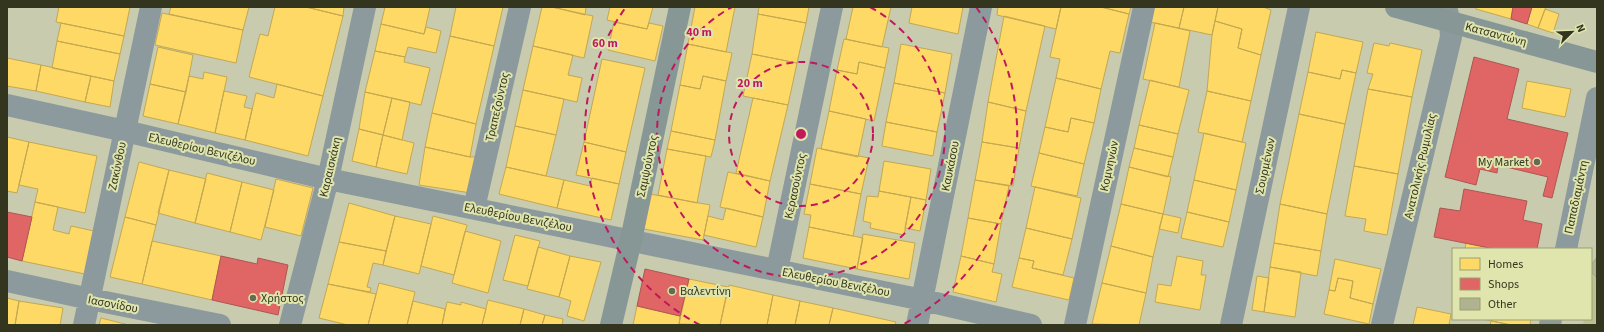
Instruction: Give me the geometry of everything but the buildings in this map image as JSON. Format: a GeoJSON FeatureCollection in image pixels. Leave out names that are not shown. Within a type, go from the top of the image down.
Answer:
{"type":"FeatureCollection","features":[{"type":"Feature","properties":{"kind":"street","name":"Ζακύνθου"},"geometry":{"type":"LineString","coordinates":[[84,325],[151,7]]}},
{"type":"Feature","properties":{"kind":"street","name":"Καραισκάκη"},"geometry":{"type":"LineString","coordinates":[[290,325],[328,179],[364,7]]}},
{"type":"Feature","properties":{"kind":"street","name":"Τραπεζούντος"},"geometry":{"type":"LineString","coordinates":[[474,208],[520,7]]}},
{"type":"Feature","properties":{"kind":"street","name":"Σαμψούντος"},"geometry":{"type":"LineString","coordinates":[[611,325],[631,240],[680,7]]}},
{"type":"Feature","properties":{"kind":"street","name":"Κερασούντος"},"geometry":{"type":"LineString","coordinates":[[777,270],[832,7]]}},
{"type":"Feature","properties":{"kind":"street","name":"Καυκάσου"},"geometry":{"type":"LineString","coordinates":[[917,325],[981,7]]}},
{"type":"Feature","properties":{"kind":"street","name":"Κομνηνών"},"geometry":{"type":"LineString","coordinates":[[1075,325],[1144,7]]}},
{"type":"Feature","properties":{"kind":"street","name":"Σουρμένων"},"geometry":{"type":"LineString","coordinates":[[1231,325],[1299,7]]}},
{"type":"Feature","properties":{"kind":"street","name":"Κατσαντώνη"},"geometry":{"type":"LineString","coordinates":[[1396,7],[1448,14],[1597,62]]}},
{"type":"Feature","properties":{"kind":"street","name":"Ανατολικής Ρωμυλίας"},"geometry":{"type":"LineString","coordinates":[[1382,325],[1451,37],[1448,14]]}},
{"type":"Feature","properties":{"kind":"street","name":"Παπαδιαμάντη"},"geometry":{"type":"LineString","coordinates":[[1566,248],[1597,98]]}},
{"type":"Feature","properties":{"kind":"street","name":"Ελευθερίου Βενιζέλου"},"geometry":{"type":"LineString","coordinates":[[7,105],[328,179],[923,300],[1031,325]]}},
{"type":"Feature","properties":{"kind":"street","name":"Ιασoνίδου"},"geometry":{"type":"LineString","coordinates":[[7,281],[220,325]]}},
{"type":"Feature","properties":{"kind":"green space"},"geometry":{"type":"Polygon","coordinates":[[[1597,259],[1597,325],[1583,325],[1584,320],[1592,320],[1592,282],[1597,259]]]}},
{"type":"Feature","properties":{"kind":"place","name":"My Market"},"geometry":{"type":"Point","coordinates":[1537,162]}},
{"type":"Feature","properties":{"kind":"place","name":"Βαλεντίνη"},"geometry":{"type":"Point","coordinates":[672,291]}},
{"type":"Feature","properties":{"kind":"place","name":"Χρήστος"},"geometry":{"type":"Point","coordinates":[253,298]}}]}
